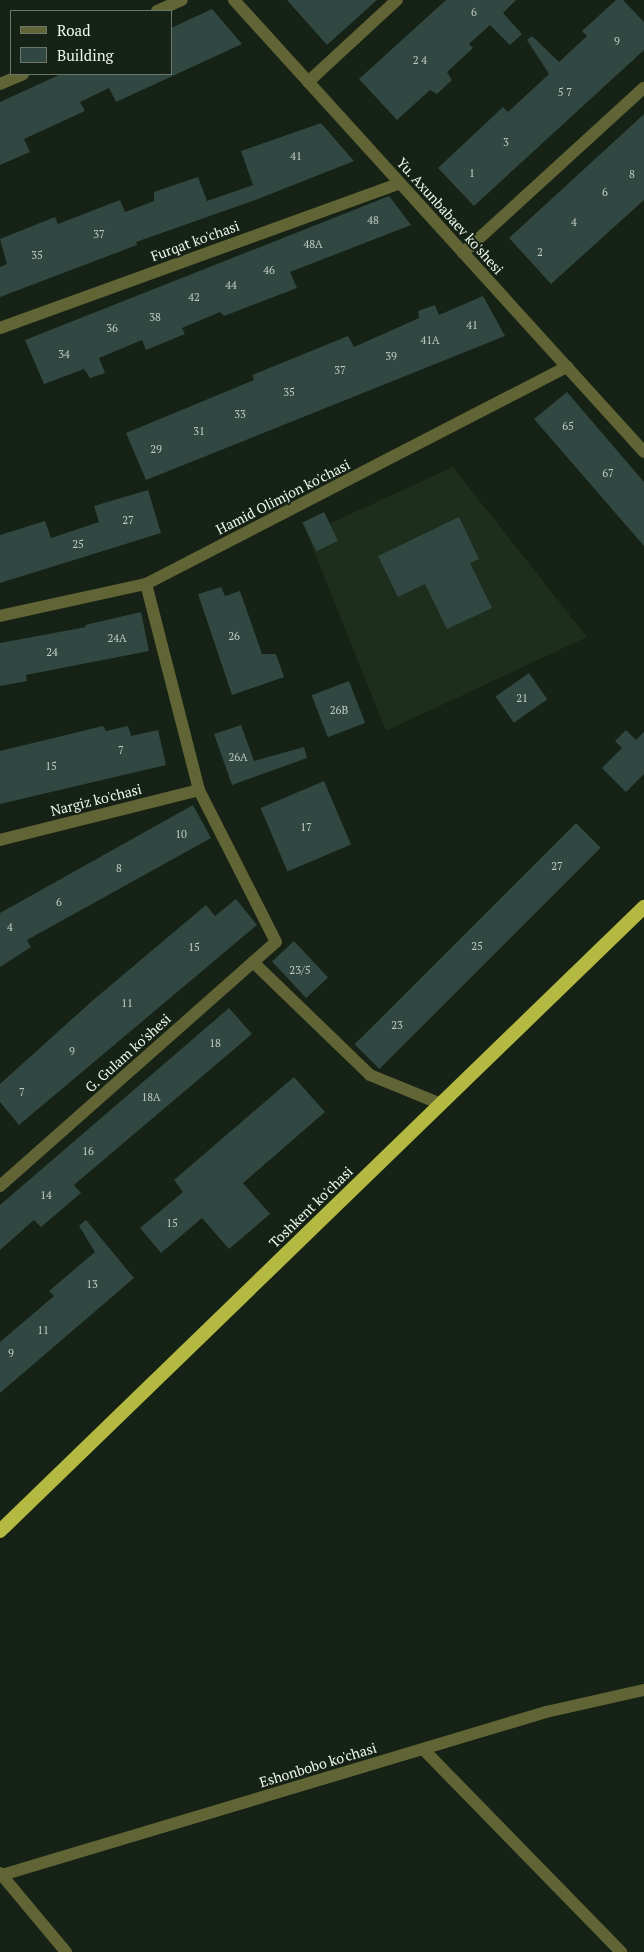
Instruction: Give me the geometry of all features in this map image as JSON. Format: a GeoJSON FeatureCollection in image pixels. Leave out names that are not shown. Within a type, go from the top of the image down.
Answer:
{"type":"FeatureCollection","features":[{"type":"Feature","properties":{"kind":"highway","name":"Toshkent ko'chasi"},"geometry":{"type":"LineString","coordinates":[[0,1531],[644,908]]}},
{"type":"Feature","properties":{"kind":"street"},"geometry":{"type":"LineString","coordinates":[[160,10],[182,0]]}},
{"type":"Feature","properties":{"kind":"street","name":"Yu. Axunbabaev ko'shesi"},"geometry":{"type":"LineString","coordinates":[[234,0],[644,452]]}},
{"type":"Feature","properties":{"kind":"street"},"geometry":{"type":"LineString","coordinates":[[308,82],[397,0]]}},
{"type":"Feature","properties":{"kind":"street"},"geometry":{"type":"LineString","coordinates":[[0,84],[21,75]]}},
{"type":"Feature","properties":{"kind":"street"},"geometry":{"type":"LineString","coordinates":[[463,253],[644,88]]}},
{"type":"Feature","properties":{"kind":"street","name":"Furqat ko'chasi"},"geometry":{"type":"LineString","coordinates":[[0,328],[400,183]]}},
{"type":"Feature","properties":{"kind":"street","name":"Hamid Olimjon ko'chasi"},"geometry":{"type":"LineString","coordinates":[[0,616],[146,584],[567,367]]}},
{"type":"Feature","properties":{"kind":"street"},"geometry":{"type":"LineString","coordinates":[[146,584],[199,790]]}},
{"type":"Feature","properties":{"kind":"street","name":"Nargiz ko'chasi"},"geometry":{"type":"LineString","coordinates":[[0,840],[199,790]]}},
{"type":"Feature","properties":{"kind":"street","name":"G. Gulam ko'shesi"},"geometry":{"type":"LineString","coordinates":[[0,1186],[276,942],[199,790]]}},
{"type":"Feature","properties":{"kind":"street"},"geometry":{"type":"LineString","coordinates":[[253,962],[370,1075],[441,1104]]}},
{"type":"Feature","properties":{"kind":"street","name":"Eshonbobo ko'chasi"},"geometry":{"type":"LineString","coordinates":[[1,1874],[546,1712],[644,1690]]}},
{"type":"Feature","properties":{"kind":"street"},"geometry":{"type":"LineString","coordinates":[[422,1749],[621,1952]]}},
{"type":"Feature","properties":{"kind":"street"},"geometry":{"type":"LineString","coordinates":[[1,1874],[66,1952]]}},
{"type":"Feature","properties":{"kind":"shaded area"},"geometry":{"type":"Polygon","coordinates":[[[453,467],[587,637],[386,731],[307,534],[453,467]]]}},
{"type":"Feature","properties":{"kind":"building"},"geometry":{"type":"Polygon","coordinates":[[[287,0],[377,0],[327,45],[287,0]]]}},
{"type":"Feature","properties":{"kind":"building"},"geometry":{"type":"Polygon","coordinates":[[[446,0],[516,0],[503,13],[522,34],[510,45],[490,25],[469,44],[473,48],[447,72],[452,80],[437,94],[430,90],[397,120],[359,79],[446,0]]]}},
{"type":"Feature","properties":{"kind":"building"},"geometry":{"type":"Polygon","coordinates":[[[616,0],[623,0],[644,22],[644,50],[474,206],[438,168],[503,107],[508,112],[549,74],[527,40],[532,36],[559,62],[587,36],[582,31],[616,0]]]}},
{"type":"Feature","properties":{"kind":"building"},"geometry":{"type":"Polygon","coordinates":[[[212,9],[242,44],[116,102],[109,88],[80,102],[85,111],[24,139],[30,152],[0,165],[0,102],[59,75],[172,75],[172,28],[212,9]]]}},
{"type":"Feature","properties":{"kind":"building"},"geometry":{"type":"Polygon","coordinates":[[[644,114],[644,200],[551,284],[509,238],[644,114]]]}},
{"type":"Feature","properties":{"kind":"building"},"geometry":{"type":"Polygon","coordinates":[[[321,123],[354,161],[258,199],[136,242],[137,245],[0,297],[0,267],[7,264],[0,239],[55,217],[58,224],[120,200],[125,212],[154,201],[154,192],[198,177],[207,201],[253,185],[241,151],[321,123]]]}},
{"type":"Feature","properties":{"kind":"building"},"geometry":{"type":"Polygon","coordinates":[[[389,196],[411,225],[290,272],[297,288],[224,316],[220,312],[182,328],[185,334],[146,350],[142,340],[99,358],[105,373],[90,378],[84,369],[44,384],[25,340],[389,196]]]}},
{"type":"Feature","properties":{"kind":"building"},"geometry":{"type":"Polygon","coordinates":[[[483,296],[505,336],[146,480],[126,433],[254,380],[252,375],[348,336],[354,347],[419,318],[418,311],[435,305],[439,315],[483,296]]]}},
{"type":"Feature","properties":{"kind":"building"},"geometry":{"type":"Polygon","coordinates":[[[567,392],[644,482],[644,546],[534,419],[567,392]]]}},
{"type":"Feature","properties":{"kind":"building"},"geometry":{"type":"Polygon","coordinates":[[[148,490],[161,533],[0,583],[0,535],[45,521],[51,538],[99,522],[94,506],[148,490]]]}},
{"type":"Feature","properties":{"kind":"building"},"geometry":{"type":"Polygon","coordinates":[[[324,512],[338,541],[316,551],[302,523],[324,512]]]}},
{"type":"Feature","properties":{"kind":"building"},"geometry":{"type":"Polygon","coordinates":[[[459,517],[479,559],[470,563],[492,608],[447,629],[425,584],[398,597],[378,556],[459,517]]]}},
{"type":"Feature","properties":{"kind":"building"},"geometry":{"type":"Polygon","coordinates":[[[221,587],[225,596],[240,591],[262,654],[276,654],[284,677],[232,695],[198,594],[221,587]]]}},
{"type":"Feature","properties":{"kind":"building"},"geometry":{"type":"Polygon","coordinates":[[[141,612],[149,651],[26,675],[27,681],[0,686],[0,643],[86,627],[85,625],[141,612]]]}},
{"type":"Feature","properties":{"kind":"building"},"geometry":{"type":"Polygon","coordinates":[[[529,673],[547,699],[514,723],[495,697],[529,673]]]}},
{"type":"Feature","properties":{"kind":"building"},"geometry":{"type":"Polygon","coordinates":[[[349,681],[365,723],[328,737],[312,695],[349,681]]]}},
{"type":"Feature","properties":{"kind":"building"},"geometry":{"type":"Polygon","coordinates":[[[241,725],[254,761],[304,747],[307,758],[232,785],[214,734],[241,725]]]}},
{"type":"Feature","properties":{"kind":"building"},"geometry":{"type":"Polygon","coordinates":[[[103,726],[106,731],[128,726],[131,736],[158,730],[166,765],[0,804],[0,751],[103,726]]]}},
{"type":"Feature","properties":{"kind":"building"},"geometry":{"type":"Polygon","coordinates":[[[626,730],[636,740],[644,732],[644,774],[626,792],[602,768],[622,748],[615,741],[626,730]]]}},
{"type":"Feature","properties":{"kind":"building"},"geometry":{"type":"Polygon","coordinates":[[[324,781],[351,845],[287,871],[260,808],[324,781]]]}},
{"type":"Feature","properties":{"kind":"building"},"geometry":{"type":"Polygon","coordinates":[[[193,805],[211,838],[27,940],[31,947],[0,967],[0,913],[193,805]]]}},
{"type":"Feature","properties":{"kind":"building"},"geometry":{"type":"Polygon","coordinates":[[[576,823],[601,848],[379,1069],[355,1044],[576,823]]]}},
{"type":"Feature","properties":{"kind":"building"},"geometry":{"type":"Polygon","coordinates":[[[236,899],[257,925],[19,1125],[0,1102],[0,1084],[92,1001],[206,905],[215,916],[236,899]]]}},
{"type":"Feature","properties":{"kind":"building"},"geometry":{"type":"Polygon","coordinates":[[[294,941],[328,978],[306,998],[272,961],[294,941]]]}},
{"type":"Feature","properties":{"kind":"building"},"geometry":{"type":"Polygon","coordinates":[[[229,1008],[252,1034],[74,1185],[81,1193],[41,1227],[34,1220],[0,1250],[0,1205],[229,1008]]]}},
{"type":"Feature","properties":{"kind":"building"},"geometry":{"type":"Polygon","coordinates":[[[294,1077],[325,1112],[243,1183],[270,1214],[229,1249],[202,1218],[161,1253],[140,1228],[183,1192],[174,1180],[294,1077]]]}},
{"type":"Feature","properties":{"kind":"building"},"geometry":{"type":"Polygon","coordinates":[[[86,1220],[134,1278],[0,1393],[0,1342],[54,1296],[49,1291],[95,1252],[79,1226],[86,1220]]]}}]}
